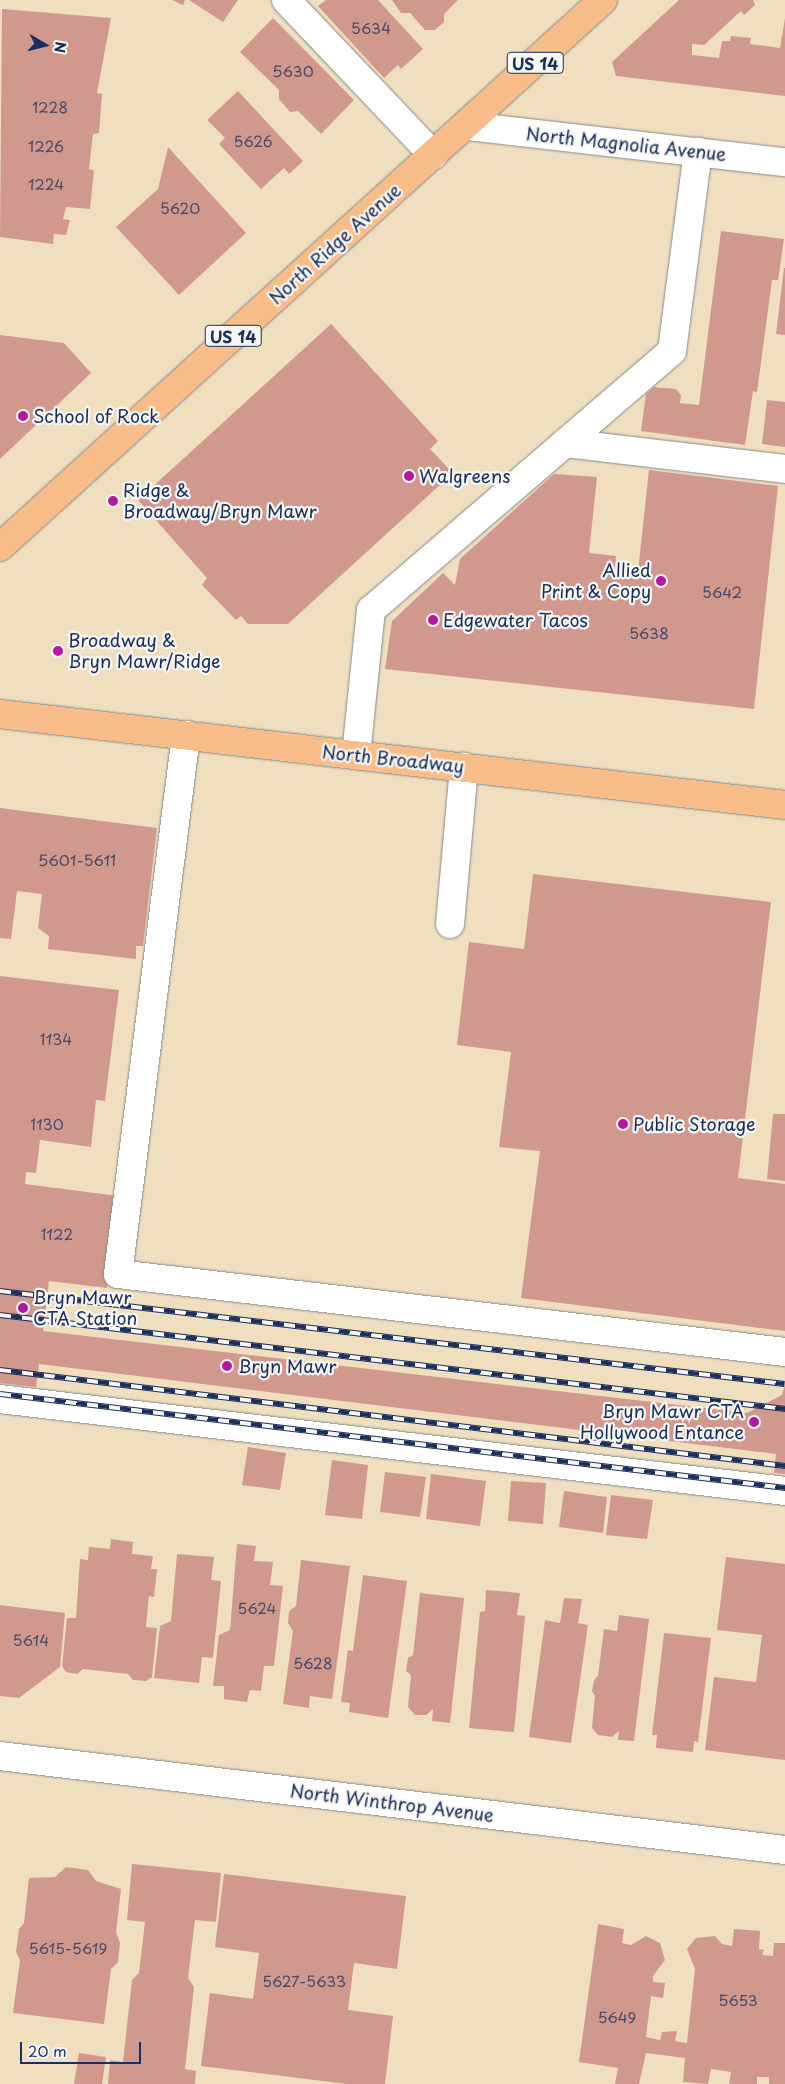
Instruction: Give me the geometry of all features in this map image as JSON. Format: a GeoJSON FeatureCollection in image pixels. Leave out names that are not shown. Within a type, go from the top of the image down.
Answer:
{"type":"FeatureCollection","features":[{"type":"Feature","properties":{"kind":"main road","name":"North Ridge Avenue"},"geometry":{"type":"LineString","coordinates":[[0,547],[432,155],[467,126],[603,0]]}},
{"type":"Feature","properties":{"kind":"main road","name":"North Broadway"},"geometry":{"type":"LineString","coordinates":[[0,714],[785,805]]}},
{"type":"Feature","properties":{"kind":"street"},"geometry":{"type":"LineString","coordinates":[[286,0],[432,155]]}},
{"type":"Feature","properties":{"kind":"street","name":"North Magnolia Avenue"},"geometry":{"type":"LineString","coordinates":[[467,126],[785,162]]}},
{"type":"Feature","properties":{"kind":"street"},"geometry":{"type":"LineString","coordinates":[[356,755],[371,610],[672,351],[698,152]]}},
{"type":"Feature","properties":{"kind":"street"},"geometry":{"type":"LineString","coordinates":[[565,443],[785,469]]}},
{"type":"Feature","properties":{"kind":"street"},"geometry":{"type":"LineString","coordinates":[[186,735],[118,1274],[785,1352]]}},
{"type":"Feature","properties":{"kind":"street"},"geometry":{"type":"LineString","coordinates":[[450,924],[464,767]]}},
{"type":"Feature","properties":{"kind":"street"},"geometry":{"type":"LineString","coordinates":[[0,1399],[785,1491]]}},
{"type":"Feature","properties":{"kind":"street","name":"North Winthrop Avenue"},"geometry":{"type":"LineString","coordinates":[[0,1756],[785,1850]]}},
{"type":"Feature","properties":{"kind":"building"},"geometry":{"type":"Polygon","coordinates":[[[172,0],[185,0],[183,5],[172,0]]]}},
{"type":"Feature","properties":{"kind":"building"},"geometry":{"type":"Polygon","coordinates":[[[189,0],[238,0],[223,22],[189,0]]]}},
{"type":"Feature","properties":{"kind":"building"},"geometry":{"type":"Polygon","coordinates":[[[326,0],[378,0],[423,49],[401,69],[398,65],[384,78],[318,6],[326,0]]]}},
{"type":"Feature","properties":{"kind":"building"},"geometry":{"type":"Polygon","coordinates":[[[392,0],[458,0],[444,14],[444,22],[435,30],[425,30],[410,13],[401,13],[392,0]]]}},
{"type":"Feature","properties":{"kind":"building"},"geometry":{"type":"Polygon","coordinates":[[[679,0],[753,0],[755,5],[744,15],[741,11],[704,45],[692,44],[692,55],[719,58],[722,41],[730,41],[731,36],[751,38],[750,44],[780,48],[785,18],[785,96],[616,76],[612,62],[679,0]]]}},
{"type":"Feature","properties":{"kind":"building"},"geometry":{"type":"Polygon","coordinates":[[[2,9],[111,18],[97,93],[102,94],[99,133],[93,134],[89,169],[94,170],[90,209],[66,207],[63,219],[70,220],[66,235],[54,234],[53,244],[0,237],[2,9]]]}},
{"type":"Feature","properties":{"kind":"building"},"geometry":{"type":"Polygon","coordinates":[[[273,18],[354,100],[321,134],[298,111],[290,112],[279,99],[279,90],[240,52],[273,18]]]}},
{"type":"Feature","properties":{"kind":"building"},"geometry":{"type":"Polygon","coordinates":[[[238,91],[303,161],[289,174],[284,168],[261,189],[219,144],[225,138],[207,120],[238,91]]]}},
{"type":"Feature","properties":{"kind":"building"},"geometry":{"type":"Polygon","coordinates":[[[168,147],[246,233],[179,295],[116,227],[158,189],[168,147]]]}},
{"type":"Feature","properties":{"kind":"building"},"geometry":{"type":"Polygon","coordinates":[[[721,231],[784,239],[778,280],[772,280],[757,392],[753,391],[745,445],[641,431],[646,394],[654,387],[676,389],[681,395],[680,403],[699,405],[721,231]]]}},
{"type":"Feature","properties":{"kind":"building"},"geometry":{"type":"Polygon","coordinates":[[[785,268],[785,335],[776,334],[785,268]]]}},
{"type":"Feature","properties":{"kind":"building","name":"Walgreens"},"geometry":{"type":"Polygon","coordinates":[[[331,324],[438,441],[430,449],[453,473],[288,624],[248,624],[241,616],[236,620],[202,585],[207,578],[138,500],[331,324]]]}},
{"type":"Feature","properties":{"kind":"building","name":"School of Rock"},"geometry":{"type":"Polygon","coordinates":[[[0,335],[64,343],[91,373],[0,459],[0,335]]]}},
{"type":"Feature","properties":{"kind":"building"},"geometry":{"type":"Polygon","coordinates":[[[767,400],[785,402],[785,447],[762,444],[767,400]]]}},
{"type":"Feature","properties":{"kind":"building"},"geometry":{"type":"Polygon","coordinates":[[[649,470],[778,486],[754,709],[385,669],[392,621],[443,573],[455,585],[460,559],[554,474],[597,477],[589,553],[616,556],[615,569],[638,571],[649,470]]]}},
{"type":"Feature","properties":{"kind":"building"},"geometry":{"type":"Polygon","coordinates":[[[0,808],[157,828],[143,946],[136,946],[136,959],[48,949],[49,936],[38,928],[42,894],[17,891],[11,939],[0,938],[0,808]]]}},
{"type":"Feature","properties":{"kind":"building","name":"Public Storage"},"geometry":{"type":"Polygon","coordinates":[[[533,874],[771,902],[738,1178],[785,1184],[785,1331],[521,1298],[540,1151],[499,1147],[511,1052],[457,1045],[469,942],[524,949],[533,874]]]}},
{"type":"Feature","properties":{"kind":"building"},"geometry":{"type":"Polygon","coordinates":[[[0,976],[119,990],[105,1101],[96,1100],[91,1147],[40,1140],[36,1173],[26,1172],[25,1184],[118,1196],[107,1288],[49,1281],[43,1331],[747,1413],[782,1395],[785,1385],[785,1474],[774,1473],[776,1454],[39,1364],[36,1387],[0,1383],[0,976]]]}},
{"type":"Feature","properties":{"kind":"building"},"geometry":{"type":"Polygon","coordinates":[[[773,1114],[785,1114],[785,1181],[767,1179],[773,1114]]]}},
{"type":"Feature","properties":{"kind":"building"},"geometry":{"type":"Polygon","coordinates":[[[248,1447],[286,1453],[280,1490],[242,1485],[248,1447]]]}},
{"type":"Feature","properties":{"kind":"building"},"geometry":{"type":"Polygon","coordinates":[[[332,1460],[368,1465],[362,1519],[325,1515],[332,1460]]]}},
{"type":"Feature","properties":{"kind":"building"},"geometry":{"type":"Polygon","coordinates":[[[385,1472],[426,1477],[420,1517],[380,1512],[385,1472]]]}},
{"type":"Feature","properties":{"kind":"building"},"geometry":{"type":"Polygon","coordinates":[[[431,1474],[486,1481],[480,1526],[426,1519],[431,1474]]]}},
{"type":"Feature","properties":{"kind":"building"},"geometry":{"type":"Polygon","coordinates":[[[511,1481],[546,1483],[543,1524],[508,1521],[511,1481]]]}},
{"type":"Feature","properties":{"kind":"building"},"geometry":{"type":"Polygon","coordinates":[[[564,1491],[607,1497],[603,1533],[559,1527],[564,1491]]]}},
{"type":"Feature","properties":{"kind":"building"},"geometry":{"type":"Polygon","coordinates":[[[611,1495],[653,1500],[647,1539],[606,1535],[611,1495]]]}},
{"type":"Feature","properties":{"kind":"building"},"geometry":{"type":"Polygon","coordinates":[[[111,1539],[133,1542],[132,1554],[153,1556],[151,1569],[157,1569],[154,1597],[149,1596],[146,1627],[157,1628],[152,1677],[146,1681],[133,1680],[128,1674],[83,1669],[77,1674],[66,1672],[62,1666],[67,1618],[76,1618],[80,1559],[88,1560],[89,1547],[110,1549],[111,1539]]]}},
{"type":"Feature","properties":{"kind":"building"},"geometry":{"type":"Polygon","coordinates":[[[237,1544],[256,1546],[254,1561],[273,1562],[270,1585],[283,1586],[274,1666],[264,1666],[261,1691],[250,1690],[247,1702],[224,1699],[224,1686],[213,1686],[219,1635],[230,1630],[237,1544]]]}},
{"type":"Feature","properties":{"kind":"building"},"geometry":{"type":"Polygon","coordinates":[[[177,1554],[214,1557],[211,1580],[221,1581],[213,1658],[202,1657],[199,1683],[154,1678],[160,1626],[171,1621],[177,1554]]]}},
{"type":"Feature","properties":{"kind":"building"},"geometry":{"type":"Polygon","coordinates":[[[726,1557],[785,1564],[785,1760],[705,1750],[714,1677],[756,1682],[762,1635],[717,1630],[726,1557]]]}},
{"type":"Feature","properties":{"kind":"building"},"geometry":{"type":"Polygon","coordinates":[[[301,1560],[350,1566],[332,1699],[310,1696],[309,1708],[283,1704],[293,1631],[288,1623],[289,1611],[296,1606],[301,1560]]]}},
{"type":"Feature","properties":{"kind":"building"},"geometry":{"type":"Polygon","coordinates":[[[363,1575],[407,1581],[388,1718],[349,1712],[350,1703],[341,1702],[348,1650],[353,1651],[363,1575]]]}},
{"type":"Feature","properties":{"kind":"building"},"geometry":{"type":"Polygon","coordinates":[[[486,1590],[520,1593],[517,1615],[525,1616],[514,1732],[469,1728],[480,1612],[485,1611],[486,1590]]]}},
{"type":"Feature","properties":{"kind":"building"},"geometry":{"type":"Polygon","coordinates":[[[420,1593],[464,1598],[450,1723],[432,1721],[433,1709],[426,1715],[415,1715],[408,1707],[411,1675],[406,1671],[408,1658],[413,1655],[420,1593]]]}},
{"type":"Feature","properties":{"kind":"building"},"geometry":{"type":"Polygon","coordinates":[[[564,1598],[582,1599],[578,1623],[588,1625],[571,1743],[529,1737],[545,1620],[560,1623],[564,1598]]]}},
{"type":"Feature","properties":{"kind":"building"},"geometry":{"type":"Polygon","coordinates":[[[0,1605],[65,1613],[60,1667],[19,1698],[0,1696],[0,1605]]]}},
{"type":"Feature","properties":{"kind":"building"},"geometry":{"type":"Polygon","coordinates":[[[619,1615],[649,1619],[634,1741],[618,1740],[619,1731],[612,1737],[598,1735],[592,1728],[595,1696],[592,1691],[594,1680],[598,1676],[604,1629],[617,1631],[619,1615]]]}},
{"type":"Feature","properties":{"kind":"building"},"geometry":{"type":"Polygon","coordinates":[[[664,1633],[711,1638],[698,1742],[694,1741],[693,1752],[656,1748],[657,1735],[652,1735],[664,1633]]]}},
{"type":"Feature","properties":{"kind":"building"},"geometry":{"type":"Polygon","coordinates":[[[132,1864],[221,1873],[216,1922],[195,1920],[188,1978],[194,1987],[185,2069],[196,2071],[195,2084],[108,2084],[110,2060],[123,2062],[132,1980],[139,1973],[145,1922],[127,1920],[132,1864]]]}},
{"type":"Feature","properties":{"kind":"building"},"geometry":{"type":"Polygon","coordinates":[[[66,1867],[88,1870],[96,1881],[121,1889],[116,1932],[120,1943],[118,1962],[111,1969],[104,2024],[13,2013],[20,1960],[16,1952],[19,1929],[24,1923],[29,1878],[55,1877],[66,1867]]]}},
{"type":"Feature","properties":{"kind":"building"},"geometry":{"type":"Polygon","coordinates":[[[224,1874],[406,1896],[397,1969],[354,1963],[348,2010],[393,2016],[385,2084],[347,2084],[201,2066],[210,1993],[253,1999],[259,1953],[215,1947],[224,1874]]]}},
{"type":"Feature","properties":{"kind":"building"},"geometry":{"type":"Polygon","coordinates":[[[598,1924],[624,1929],[622,1943],[631,1945],[646,1936],[660,1943],[665,1960],[653,1976],[653,1982],[665,1983],[663,1998],[651,1996],[646,2037],[660,2040],[662,2032],[677,2031],[675,2041],[687,2043],[695,1969],[687,1949],[696,1938],[715,1936],[722,1944],[732,1946],[734,1929],[760,1931],[759,1949],[764,1950],[762,1955],[773,1956],[774,1943],[785,1943],[785,2084],[769,2084],[769,2077],[757,2077],[757,2084],[729,2084],[731,2072],[711,2069],[708,2084],[683,2082],[685,2058],[646,2053],[639,2084],[615,2084],[618,2068],[579,2062],[598,1924]]]}},
{"type":"Feature","properties":{"kind":"building"},"geometry":{"type":"Polygon","coordinates":[[[79,2053],[106,2057],[102,2084],[74,2084],[79,2053]]]}},
{"type":"Feature","properties":{"kind":"railway"},"geometry":{"type":"LineString","coordinates":[[0,1291],[785,1384]]}},
{"type":"Feature","properties":{"kind":"railway"},"geometry":{"type":"LineString","coordinates":[[0,1315],[785,1409]]}},
{"type":"Feature","properties":{"kind":"railway"},"geometry":{"type":"LineString","coordinates":[[0,1370],[785,1466]]}},
{"type":"Feature","properties":{"kind":"railway"},"geometry":{"type":"LineString","coordinates":[[0,1394],[785,1488]]}},
{"type":"Feature","properties":{"kind":"place","name":"School of Rock"},"geometry":{"type":"Point","coordinates":[23,416]}},
{"type":"Feature","properties":{"kind":"place","name":"Walgreens"},"geometry":{"type":"Point","coordinates":[409,476]}},
{"type":"Feature","properties":{"kind":"place","name":"Ridge & Broadway/Bryn Mawr"},"geometry":{"type":"Point","coordinates":[113,501]}},
{"type":"Feature","properties":{"kind":"place","name":"Allied Print & Copy"},"geometry":{"type":"Point","coordinates":[661,581]}},
{"type":"Feature","properties":{"kind":"place","name":"Edgewater Tacos"},"geometry":{"type":"Point","coordinates":[433,620]}},
{"type":"Feature","properties":{"kind":"place","name":"Broadway & Bryn Mawr/Ridge"},"geometry":{"type":"Point","coordinates":[58,651]}},
{"type":"Feature","properties":{"kind":"place","name":"Public Storage"},"geometry":{"type":"Point","coordinates":[623,1124]}},
{"type":"Feature","properties":{"kind":"place","name":"Bryn Mawr CTA Station"},"geometry":{"type":"Point","coordinates":[23,1308]}},
{"type":"Feature","properties":{"kind":"place","name":"Bryn Mawr"},"geometry":{"type":"Point","coordinates":[227,1366]}},
{"type":"Feature","properties":{"kind":"place","name":"Bryn Mawr CTA Hollywood Entance"},"geometry":{"type":"Point","coordinates":[754,1422]}}]}
